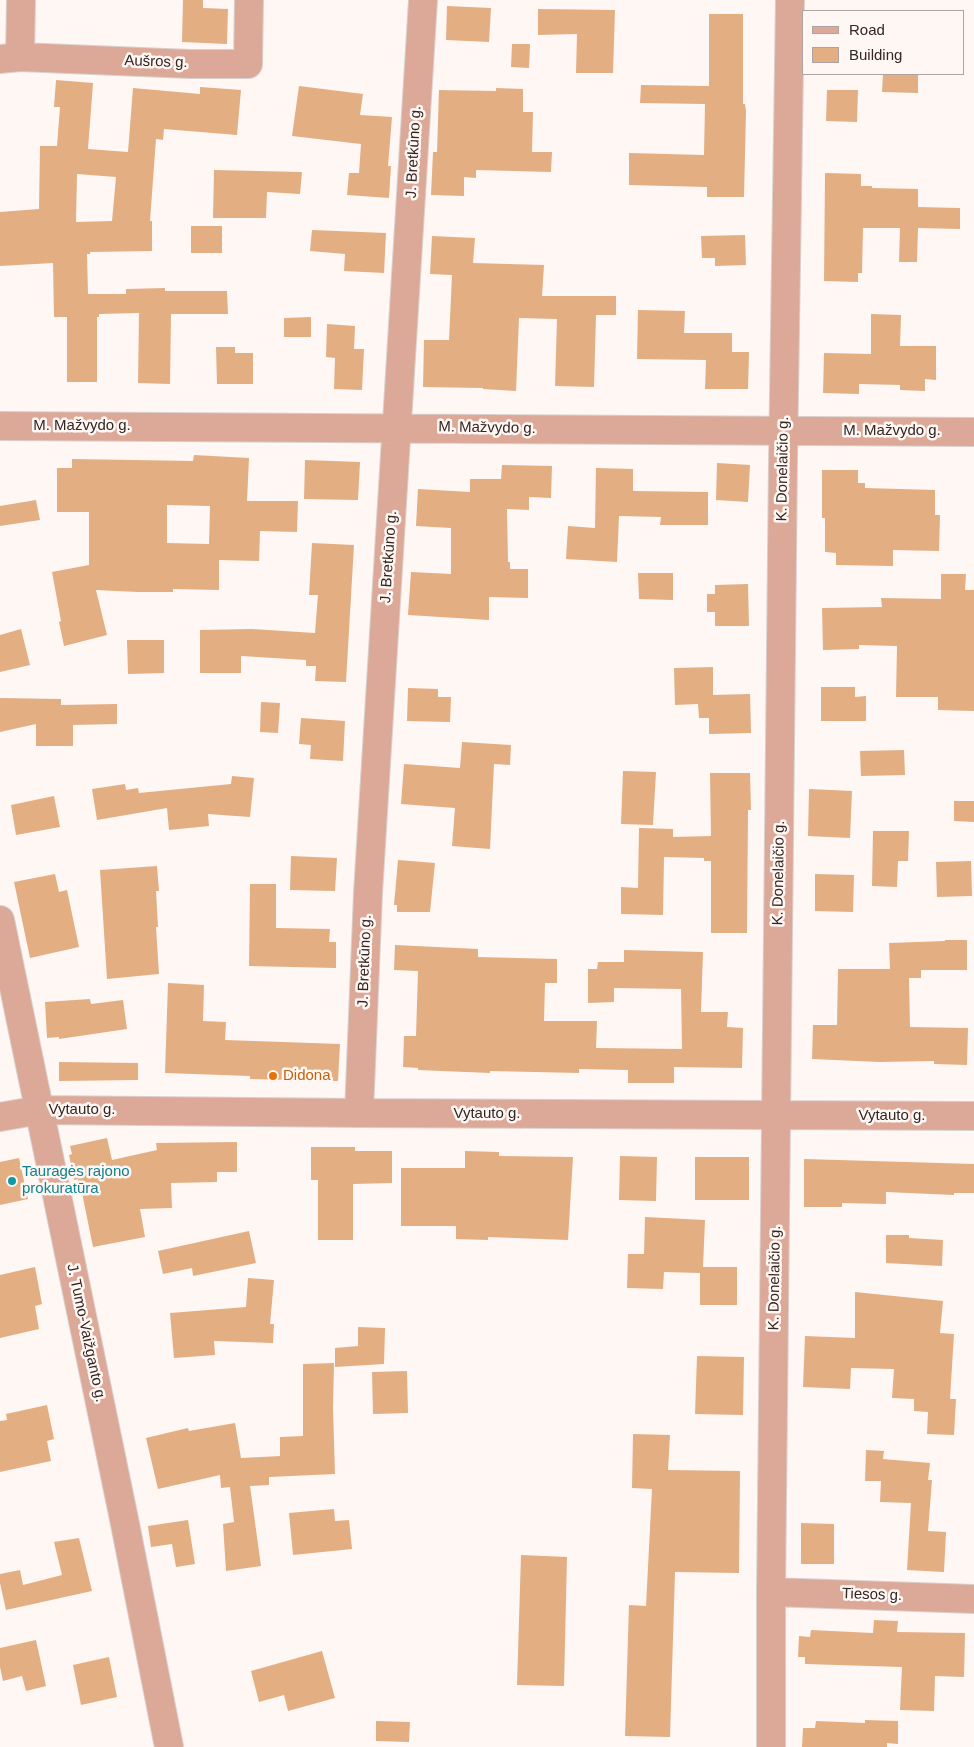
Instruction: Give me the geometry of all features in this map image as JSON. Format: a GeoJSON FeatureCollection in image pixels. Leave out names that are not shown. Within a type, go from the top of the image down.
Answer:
{"type":"FeatureCollection","features":[{"type":"Feature","properties":{"kind":"street"},"geometry":{"type":"LineString","coordinates":[[10,58],[21,0]]}},
{"type":"Feature","properties":{"kind":"street","name":"Aušros g."},"geometry":{"type":"LineString","coordinates":[[10,58],[248,64],[249,0]]}},
{"type":"Feature","properties":{"kind":"street","name":"J. Bretkūno g."},"geometry":{"type":"LineString","coordinates":[[359,1113],[368,893],[423,0]]}},
{"type":"Feature","properties":{"kind":"street","name":"K. Donelaičio g."},"geometry":{"type":"LineString","coordinates":[[771,1747],[776,1116],[790,0]]}},
{"type":"Feature","properties":{"kind":"street","name":"M. Mažvydo g."},"geometry":{"type":"LineString","coordinates":[[0,426],[974,432]]}},
{"type":"Feature","properties":{"kind":"street","name":"J. Tumo-Vaižganto g."},"geometry":{"type":"LineString","coordinates":[[0,920],[124,1519],[169,1747]]}},
{"type":"Feature","properties":{"kind":"street","name":"Vytauto g."},"geometry":{"type":"LineString","coordinates":[[0,1117],[40,1110],[974,1116]]}},
{"type":"Feature","properties":{"kind":"street","name":"Tiesos g."},"geometry":{"type":"LineString","coordinates":[[771,1592],[974,1599]]}},
{"type":"Feature","properties":{"kind":"building"},"geometry":{"type":"Polygon","coordinates":[[[183,0],[203,0],[203,8],[228,9],[227,44],[182,42],[183,0]]]}},
{"type":"Feature","properties":{"kind":"building"},"geometry":{"type":"Polygon","coordinates":[[[447,6],[491,8],[489,42],[446,40],[447,6]]]}},
{"type":"Feature","properties":{"kind":"building"},"geometry":{"type":"Polygon","coordinates":[[[538,9],[615,10],[613,73],[576,73],[577,34],[538,35],[538,9]]]}},
{"type":"Feature","properties":{"kind":"building"},"geometry":{"type":"Polygon","coordinates":[[[709,14],[743,14],[743,104],[745,104],[746,111],[744,197],[707,197],[707,187],[629,185],[629,153],[704,155],[705,104],[640,103],[641,85],[709,86],[709,14]]]}},
{"type":"Feature","properties":{"kind":"building"},"geometry":{"type":"Polygon","coordinates":[[[512,44],[530,44],[529,68],[511,67],[512,44]]]}},
{"type":"Feature","properties":{"kind":"building"},"geometry":{"type":"Polygon","coordinates":[[[883,75],[918,75],[918,93],[882,92],[883,75]]]}},
{"type":"Feature","properties":{"kind":"building"},"geometry":{"type":"Polygon","coordinates":[[[56,80],[93,83],[88,149],[128,152],[133,88],[200,94],[200,87],[241,90],[237,135],[164,129],[163,140],[156,139],[150,221],[152,221],[152,251],[90,252],[90,254],[87,254],[88,294],[126,294],[126,289],[165,288],[165,291],[227,291],[228,314],[171,314],[170,384],[138,383],[139,313],[99,314],[99,317],[97,317],[97,382],[67,382],[67,317],[54,317],[53,263],[0,266],[0,212],[39,209],[40,146],[57,146],[60,107],[54,107],[56,80]],[[77,174],[76,222],[112,221],[116,177],[77,174]]]}},
{"type":"Feature","properties":{"kind":"building"},"geometry":{"type":"Polygon","coordinates":[[[299,86],[363,94],[360,115],[392,117],[388,166],[391,166],[389,198],[347,195],[349,173],[359,173],[361,144],[292,136],[299,86]]]}},
{"type":"Feature","properties":{"kind":"building"},"geometry":{"type":"Polygon","coordinates":[[[496,88],[523,89],[523,112],[533,112],[532,152],[552,152],[551,172],[476,170],[476,178],[464,177],[464,196],[431,195],[433,152],[437,152],[439,90],[496,91],[496,88]]]}},
{"type":"Feature","properties":{"kind":"building"},"geometry":{"type":"Polygon","coordinates":[[[827,90],[858,90],[857,122],[826,121],[827,90]]]}},
{"type":"Feature","properties":{"kind":"building"},"geometry":{"type":"Polygon","coordinates":[[[214,170],[302,172],[300,194],[267,192],[266,218],[213,218],[214,170]]]}},
{"type":"Feature","properties":{"kind":"building"},"geometry":{"type":"Polygon","coordinates":[[[825,173],[861,174],[861,186],[872,186],[872,188],[918,189],[918,207],[960,208],[960,229],[918,228],[917,262],[899,262],[900,228],[863,228],[862,273],[858,273],[858,282],[824,281],[825,173]]]}},
{"type":"Feature","properties":{"kind":"building"},"geometry":{"type":"Polygon","coordinates":[[[191,226],[222,226],[222,253],[191,253],[191,226]]]}},
{"type":"Feature","properties":{"kind":"building"},"geometry":{"type":"Polygon","coordinates":[[[312,230],[386,233],[384,273],[344,271],[345,254],[310,251],[312,230]]]}},
{"type":"Feature","properties":{"kind":"building"},"geometry":{"type":"Polygon","coordinates":[[[745,235],[746,265],[715,266],[715,258],[702,258],[701,236],[745,235]]]}},
{"type":"Feature","properties":{"kind":"building"},"geometry":{"type":"Polygon","coordinates":[[[432,236],[475,238],[473,263],[544,265],[542,296],[616,296],[616,315],[596,315],[594,387],[555,386],[557,319],[519,318],[516,391],[483,388],[423,387],[424,340],[449,340],[452,275],[430,274],[432,236]]]}},
{"type":"Feature","properties":{"kind":"building"},"geometry":{"type":"Polygon","coordinates":[[[638,310],[685,311],[684,333],[732,333],[732,352],[749,352],[748,389],[705,389],[706,360],[637,359],[638,310]]]}},
{"type":"Feature","properties":{"kind":"building"},"geometry":{"type":"Polygon","coordinates":[[[871,314],[901,315],[900,346],[936,346],[936,380],[925,379],[925,391],[900,390],[900,385],[859,384],[859,394],[823,393],[824,353],[871,354],[871,314]]]}},
{"type":"Feature","properties":{"kind":"building"},"geometry":{"type":"Polygon","coordinates":[[[311,317],[311,337],[284,337],[284,318],[311,317]]]}},
{"type":"Feature","properties":{"kind":"building"},"geometry":{"type":"Polygon","coordinates":[[[327,324],[355,326],[354,349],[364,349],[362,390],[334,389],[335,358],[326,357],[327,324]]]}},
{"type":"Feature","properties":{"kind":"building"},"geometry":{"type":"Polygon","coordinates":[[[216,347],[235,347],[235,353],[253,353],[253,384],[217,384],[216,347]]]}},
{"type":"Feature","properties":{"kind":"building"},"geometry":{"type":"Polygon","coordinates":[[[194,455],[249,458],[247,501],[298,501],[297,532],[260,531],[259,561],[219,560],[219,590],[173,589],[173,592],[138,592],[96,590],[107,635],[64,646],[52,572],[89,565],[89,512],[57,512],[57,468],[72,468],[72,459],[193,461],[194,455]],[[167,505],[167,543],[209,544],[210,506],[167,505]]]}},
{"type":"Feature","properties":{"kind":"building"},"geometry":{"type":"Polygon","coordinates":[[[305,460],[360,462],[358,500],[304,499],[305,460]]]}},
{"type":"Feature","properties":{"kind":"building"},"geometry":{"type":"Polygon","coordinates":[[[717,463],[750,465],[748,502],[716,500],[717,463]]]}},
{"type":"Feature","properties":{"kind":"building"},"geometry":{"type":"Polygon","coordinates":[[[502,465],[552,466],[551,498],[529,497],[529,510],[507,509],[508,562],[510,562],[510,569],[528,569],[528,598],[489,597],[489,620],[408,615],[411,572],[451,574],[451,528],[416,526],[418,489],[470,492],[470,479],[501,479],[502,465]]]}},
{"type":"Feature","properties":{"kind":"building"},"geometry":{"type":"Polygon","coordinates":[[[596,468],[633,469],[633,491],[708,492],[708,525],[660,525],[661,517],[619,516],[617,562],[566,559],[568,526],[595,528],[596,468]]]}},
{"type":"Feature","properties":{"kind":"building"},"geometry":{"type":"Polygon","coordinates":[[[822,470],[858,470],[858,483],[865,483],[865,488],[935,490],[935,515],[940,515],[939,551],[893,550],[893,566],[836,565],[836,553],[825,552],[825,518],[822,518],[822,470]]]}},
{"type":"Feature","properties":{"kind":"building"},"geometry":{"type":"Polygon","coordinates":[[[36,500],[40,520],[0,526],[0,506],[36,500]]]}},
{"type":"Feature","properties":{"kind":"building"},"geometry":{"type":"Polygon","coordinates":[[[312,543],[354,545],[346,682],[315,681],[316,666],[306,666],[306,660],[241,656],[241,673],[200,673],[200,630],[252,629],[315,633],[318,595],[309,595],[312,543]]]}},
{"type":"Feature","properties":{"kind":"building"},"geometry":{"type":"Polygon","coordinates":[[[638,573],[673,573],[673,600],[639,599],[638,573]]]}},
{"type":"Feature","properties":{"kind":"building"},"geometry":{"type":"Polygon","coordinates":[[[941,574],[966,574],[965,590],[974,590],[974,711],[938,710],[938,697],[896,697],[897,646],[859,645],[859,649],[823,650],[822,608],[882,607],[881,598],[941,599],[941,574]]]}},
{"type":"Feature","properties":{"kind":"building"},"geometry":{"type":"Polygon","coordinates":[[[748,584],[749,626],[715,626],[715,612],[707,612],[707,594],[715,594],[715,585],[748,584]]]}},
{"type":"Feature","properties":{"kind":"building"},"geometry":{"type":"Polygon","coordinates":[[[21,629],[30,665],[0,672],[0,635],[21,629]]]}},
{"type":"Feature","properties":{"kind":"building"},"geometry":{"type":"Polygon","coordinates":[[[127,640],[164,640],[164,673],[128,674],[127,640]]]}},
{"type":"Feature","properties":{"kind":"building"},"geometry":{"type":"Polygon","coordinates":[[[713,667],[713,695],[750,694],[751,733],[709,734],[709,718],[699,718],[698,704],[675,705],[674,668],[713,667]]]}},
{"type":"Feature","properties":{"kind":"building"},"geometry":{"type":"Polygon","coordinates":[[[821,687],[855,687],[855,697],[866,696],[866,721],[821,721],[821,687]]]}},
{"type":"Feature","properties":{"kind":"building"},"geometry":{"type":"Polygon","coordinates":[[[408,688],[438,689],[438,697],[451,697],[450,722],[407,721],[408,688]]]}},
{"type":"Feature","properties":{"kind":"building"},"geometry":{"type":"Polygon","coordinates":[[[0,698],[61,699],[61,705],[117,704],[117,724],[73,725],[73,746],[36,746],[36,724],[0,732],[0,698]]]}},
{"type":"Feature","properties":{"kind":"building"},"geometry":{"type":"Polygon","coordinates":[[[261,702],[280,703],[278,733],[260,732],[261,702]]]}},
{"type":"Feature","properties":{"kind":"building"},"geometry":{"type":"Polygon","coordinates":[[[301,718],[345,721],[343,761],[310,759],[311,745],[299,744],[301,718]]]}},
{"type":"Feature","properties":{"kind":"building"},"geometry":{"type":"Polygon","coordinates":[[[462,742],[511,745],[510,765],[494,764],[490,849],[452,846],[455,808],[401,804],[404,764],[460,768],[462,742]]]}},
{"type":"Feature","properties":{"kind":"building"},"geometry":{"type":"Polygon","coordinates":[[[904,750],[905,775],[861,776],[860,751],[904,750]]]}},
{"type":"Feature","properties":{"kind":"building"},"geometry":{"type":"Polygon","coordinates":[[[623,771],[656,772],[653,825],[621,824],[623,771]]]}},
{"type":"Feature","properties":{"kind":"building"},"geometry":{"type":"Polygon","coordinates":[[[710,773],[750,773],[751,810],[748,810],[747,933],[711,933],[711,861],[704,861],[704,858],[664,857],[663,915],[621,914],[621,887],[638,888],[639,828],[673,829],[673,837],[711,836],[710,773]]]}},
{"type":"Feature","properties":{"kind":"building"},"geometry":{"type":"Polygon","coordinates":[[[232,776],[254,778],[250,817],[208,814],[209,826],[169,830],[167,808],[97,820],[92,789],[125,784],[126,790],[138,788],[139,793],[231,784],[232,776]]]}},
{"type":"Feature","properties":{"kind":"building"},"geometry":{"type":"Polygon","coordinates":[[[809,789],[852,791],[850,838],[808,836],[809,789]]]}},
{"type":"Feature","properties":{"kind":"building"},"geometry":{"type":"Polygon","coordinates":[[[54,796],[60,827],[16,835],[11,805],[54,796]]]}},
{"type":"Feature","properties":{"kind":"building"},"geometry":{"type":"Polygon","coordinates":[[[954,801],[974,801],[974,822],[954,821],[954,801]]]}},
{"type":"Feature","properties":{"kind":"building"},"geometry":{"type":"Polygon","coordinates":[[[873,831],[909,831],[908,861],[898,861],[897,887],[872,886],[873,831]]]}},
{"type":"Feature","properties":{"kind":"building"},"geometry":{"type":"Polygon","coordinates":[[[291,856],[337,858],[335,891],[290,890],[291,856]]]}},
{"type":"Feature","properties":{"kind":"building"},"geometry":{"type":"Polygon","coordinates":[[[398,860],[435,863],[430,912],[397,912],[397,905],[394,905],[398,860]]]}},
{"type":"Feature","properties":{"kind":"building"},"geometry":{"type":"Polygon","coordinates":[[[971,861],[972,896],[937,897],[936,862],[971,861]]]}},
{"type":"Feature","properties":{"kind":"building"},"geometry":{"type":"Polygon","coordinates":[[[157,866],[159,891],[156,891],[158,927],[156,927],[159,974],[107,979],[100,870],[157,866]]]}},
{"type":"Feature","properties":{"kind":"building"},"geometry":{"type":"Polygon","coordinates":[[[55,874],[59,892],[67,890],[79,947],[30,958],[14,882],[55,874]]]}},
{"type":"Feature","properties":{"kind":"building"},"geometry":{"type":"Polygon","coordinates":[[[815,874],[854,875],[853,912],[815,911],[815,874]]]}},
{"type":"Feature","properties":{"kind":"building"},"geometry":{"type":"Polygon","coordinates":[[[250,884],[276,884],[276,928],[330,929],[329,942],[336,942],[336,968],[249,966],[250,884]]]}},
{"type":"Feature","properties":{"kind":"building"},"geometry":{"type":"Polygon","coordinates":[[[967,940],[967,970],[921,970],[921,978],[909,978],[910,1027],[968,1028],[967,1065],[934,1064],[934,1061],[880,1062],[812,1059],[813,1025],[837,1025],[838,969],[890,969],[889,943],[967,940]]]}},
{"type":"Feature","properties":{"kind":"building"},"geometry":{"type":"Polygon","coordinates":[[[395,945],[478,949],[478,957],[557,959],[557,983],[545,983],[544,1021],[597,1021],[596,1048],[682,1049],[681,989],[614,988],[614,1002],[588,1003],[588,969],[597,969],[598,962],[624,962],[624,950],[703,952],[701,1012],[728,1012],[727,1027],[743,1028],[742,1068],[674,1067],[674,1083],[628,1083],[628,1070],[579,1069],[579,1073],[490,1071],[490,1073],[418,1070],[418,1068],[403,1067],[404,1036],[416,1036],[418,971],[394,970],[395,945]]]}},
{"type":"Feature","properties":{"kind":"building"},"geometry":{"type":"Polygon","coordinates":[[[168,983],[204,985],[203,1021],[226,1022],[225,1040],[340,1044],[338,1081],[250,1079],[250,1076],[165,1073],[168,983]]]}},
{"type":"Feature","properties":{"kind":"building"},"geometry":{"type":"Polygon","coordinates":[[[90,999],[91,1004],[123,1000],[127,1029],[59,1039],[59,1037],[47,1038],[45,1002],[90,999]]]}},
{"type":"Feature","properties":{"kind":"building"},"geometry":{"type":"Polygon","coordinates":[[[59,1062],[138,1063],[138,1080],[59,1081],[59,1062]]]}},
{"type":"Feature","properties":{"kind":"building"},"geometry":{"type":"Polygon","coordinates":[[[107,1138],[112,1160],[157,1150],[156,1143],[237,1142],[237,1172],[217,1172],[217,1182],[171,1183],[172,1208],[140,1209],[145,1237],[93,1247],[82,1193],[80,1193],[78,1179],[74,1180],[69,1155],[72,1154],[70,1146],[107,1138]]]}},
{"type":"Feature","properties":{"kind":"building"},"geometry":{"type":"Polygon","coordinates":[[[311,1147],[355,1147],[355,1151],[392,1151],[392,1183],[353,1184],[353,1240],[318,1240],[318,1180],[311,1180],[311,1147]]]}},
{"type":"Feature","properties":{"kind":"building"},"geometry":{"type":"Polygon","coordinates":[[[465,1151],[499,1152],[499,1156],[573,1157],[568,1240],[488,1237],[488,1240],[456,1239],[456,1226],[401,1226],[401,1168],[465,1168],[465,1151]]]}},
{"type":"Feature","properties":{"kind":"building"},"geometry":{"type":"Polygon","coordinates":[[[620,1156],[657,1157],[656,1201],[619,1200],[620,1156]]]}},
{"type":"Feature","properties":{"kind":"building"},"geometry":{"type":"Polygon","coordinates":[[[695,1157],[749,1157],[749,1200],[695,1200],[695,1157]]]}},
{"type":"Feature","properties":{"kind":"building","name":"Tauragės rajono prokuratūra"},"geometry":{"type":"Polygon","coordinates":[[[19,1158],[28,1199],[0,1205],[0,1162],[19,1158]]]}},
{"type":"Feature","properties":{"kind":"building"},"geometry":{"type":"Polygon","coordinates":[[[804,1159],[974,1164],[974,1193],[954,1193],[954,1195],[886,1192],[886,1204],[842,1203],[842,1207],[804,1207],[804,1159]]]}},
{"type":"Feature","properties":{"kind":"building"},"geometry":{"type":"Polygon","coordinates":[[[645,1217],[705,1220],[703,1267],[737,1267],[737,1305],[700,1305],[700,1273],[664,1272],[663,1289],[627,1288],[628,1254],[644,1254],[645,1217]]]}},
{"type":"Feature","properties":{"kind":"building"},"geometry":{"type":"Polygon","coordinates":[[[249,1231],[256,1263],[193,1276],[192,1268],[163,1274],[158,1251],[249,1231]]]}},
{"type":"Feature","properties":{"kind":"building"},"geometry":{"type":"Polygon","coordinates":[[[886,1235],[909,1235],[909,1238],[943,1240],[942,1266],[886,1263],[886,1235]]]}},
{"type":"Feature","properties":{"kind":"building"},"geometry":{"type":"Polygon","coordinates":[[[35,1267],[42,1304],[35,1306],[39,1329],[0,1338],[0,1275],[35,1267]]]}},
{"type":"Feature","properties":{"kind":"building"},"geometry":{"type":"Polygon","coordinates":[[[248,1278],[274,1280],[270,1324],[274,1324],[273,1343],[214,1341],[215,1355],[174,1358],[170,1313],[246,1307],[248,1278]]]}},
{"type":"Feature","properties":{"kind":"building"},"geometry":{"type":"Polygon","coordinates":[[[855,1292],[943,1301],[940,1333],[954,1334],[950,1399],[956,1399],[954,1435],[927,1434],[928,1412],[914,1411],[914,1399],[892,1398],[894,1369],[851,1368],[850,1389],[803,1387],[805,1336],[855,1338],[855,1292]]]}},
{"type":"Feature","properties":{"kind":"building"},"geometry":{"type":"Polygon","coordinates":[[[358,1327],[385,1328],[384,1364],[335,1367],[335,1348],[358,1346],[358,1327]]]}},
{"type":"Feature","properties":{"kind":"building"},"geometry":{"type":"Polygon","coordinates":[[[697,1356],[744,1357],[743,1415],[695,1414],[697,1356]]]}},
{"type":"Feature","properties":{"kind":"building"},"geometry":{"type":"Polygon","coordinates":[[[334,1363],[335,1474],[269,1477],[269,1485],[250,1486],[261,1566],[226,1571],[223,1524],[234,1522],[230,1487],[221,1488],[220,1475],[158,1489],[146,1438],[188,1428],[189,1431],[235,1423],[241,1458],[280,1456],[280,1437],[303,1436],[303,1364],[334,1363]]]}},
{"type":"Feature","properties":{"kind":"building"},"geometry":{"type":"Polygon","coordinates":[[[407,1371],[408,1413],[373,1414],[372,1372],[407,1371]]]}},
{"type":"Feature","properties":{"kind":"building"},"geometry":{"type":"Polygon","coordinates":[[[47,1405],[54,1439],[47,1441],[51,1461],[0,1472],[0,1421],[7,1420],[6,1414],[47,1405]]]}},
{"type":"Feature","properties":{"kind":"building"},"geometry":{"type":"Polygon","coordinates":[[[633,1434],[670,1435],[668,1470],[740,1471],[739,1573],[675,1572],[670,1737],[625,1736],[629,1605],[646,1606],[652,1489],[632,1488],[633,1434]]]}},
{"type":"Feature","properties":{"kind":"building"},"geometry":{"type":"Polygon","coordinates":[[[866,1450],[884,1451],[883,1459],[930,1463],[928,1480],[932,1480],[928,1531],[946,1532],[944,1572],[907,1570],[911,1503],[880,1502],[881,1481],[865,1481],[866,1450]]]}},
{"type":"Feature","properties":{"kind":"building"},"geometry":{"type":"Polygon","coordinates":[[[334,1509],[335,1521],[349,1520],[352,1549],[293,1555],[289,1513],[334,1509]]]}},
{"type":"Feature","properties":{"kind":"building"},"geometry":{"type":"Polygon","coordinates":[[[188,1520],[195,1564],[176,1567],[172,1544],[151,1547],[148,1526],[188,1520]]]}},
{"type":"Feature","properties":{"kind":"building"},"geometry":{"type":"Polygon","coordinates":[[[801,1523],[834,1524],[834,1564],[801,1564],[801,1523]]]}},
{"type":"Feature","properties":{"kind":"building"},"geometry":{"type":"Polygon","coordinates":[[[79,1538],[92,1591],[6,1610],[0,1574],[20,1570],[23,1585],[62,1575],[54,1542],[79,1538]]]}},
{"type":"Feature","properties":{"kind":"building"},"geometry":{"type":"Polygon","coordinates":[[[521,1555],[567,1557],[564,1686],[517,1685],[521,1555]]]}},
{"type":"Feature","properties":{"kind":"building"},"geometry":{"type":"Polygon","coordinates":[[[874,1620],[898,1621],[897,1632],[965,1633],[964,1677],[935,1676],[934,1711],[900,1710],[902,1667],[805,1664],[805,1657],[798,1657],[799,1636],[810,1637],[811,1630],[873,1633],[874,1620]]]}},
{"type":"Feature","properties":{"kind":"building"},"geometry":{"type":"Polygon","coordinates":[[[36,1640],[46,1686],[26,1691],[22,1676],[3,1681],[0,1667],[0,1648],[36,1640]]]}},
{"type":"Feature","properties":{"kind":"building"},"geometry":{"type":"Polygon","coordinates":[[[322,1651],[335,1698],[288,1711],[284,1695],[259,1702],[251,1671],[322,1651]]]}},
{"type":"Feature","properties":{"kind":"building"},"geometry":{"type":"Polygon","coordinates":[[[109,1657],[117,1697],[81,1705],[73,1665],[109,1657]]]}},
{"type":"Feature","properties":{"kind":"building"},"geometry":{"type":"Polygon","coordinates":[[[865,1720],[898,1721],[898,1744],[887,1743],[887,1747],[802,1747],[803,1728],[815,1728],[816,1721],[865,1723],[865,1720]]]}},
{"type":"Feature","properties":{"kind":"building"},"geometry":{"type":"Polygon","coordinates":[[[376,1721],[410,1722],[409,1742],[376,1741],[376,1721]]]}},
{"type":"Feature","properties":{"kind":"place","name":"Didona"},"geometry":{"type":"Point","coordinates":[273,1076]}},
{"type":"Feature","properties":{"kind":"place","name":"Tauragės rajono prokuratūra"},"geometry":{"type":"Point","coordinates":[12,1181]}}]}
